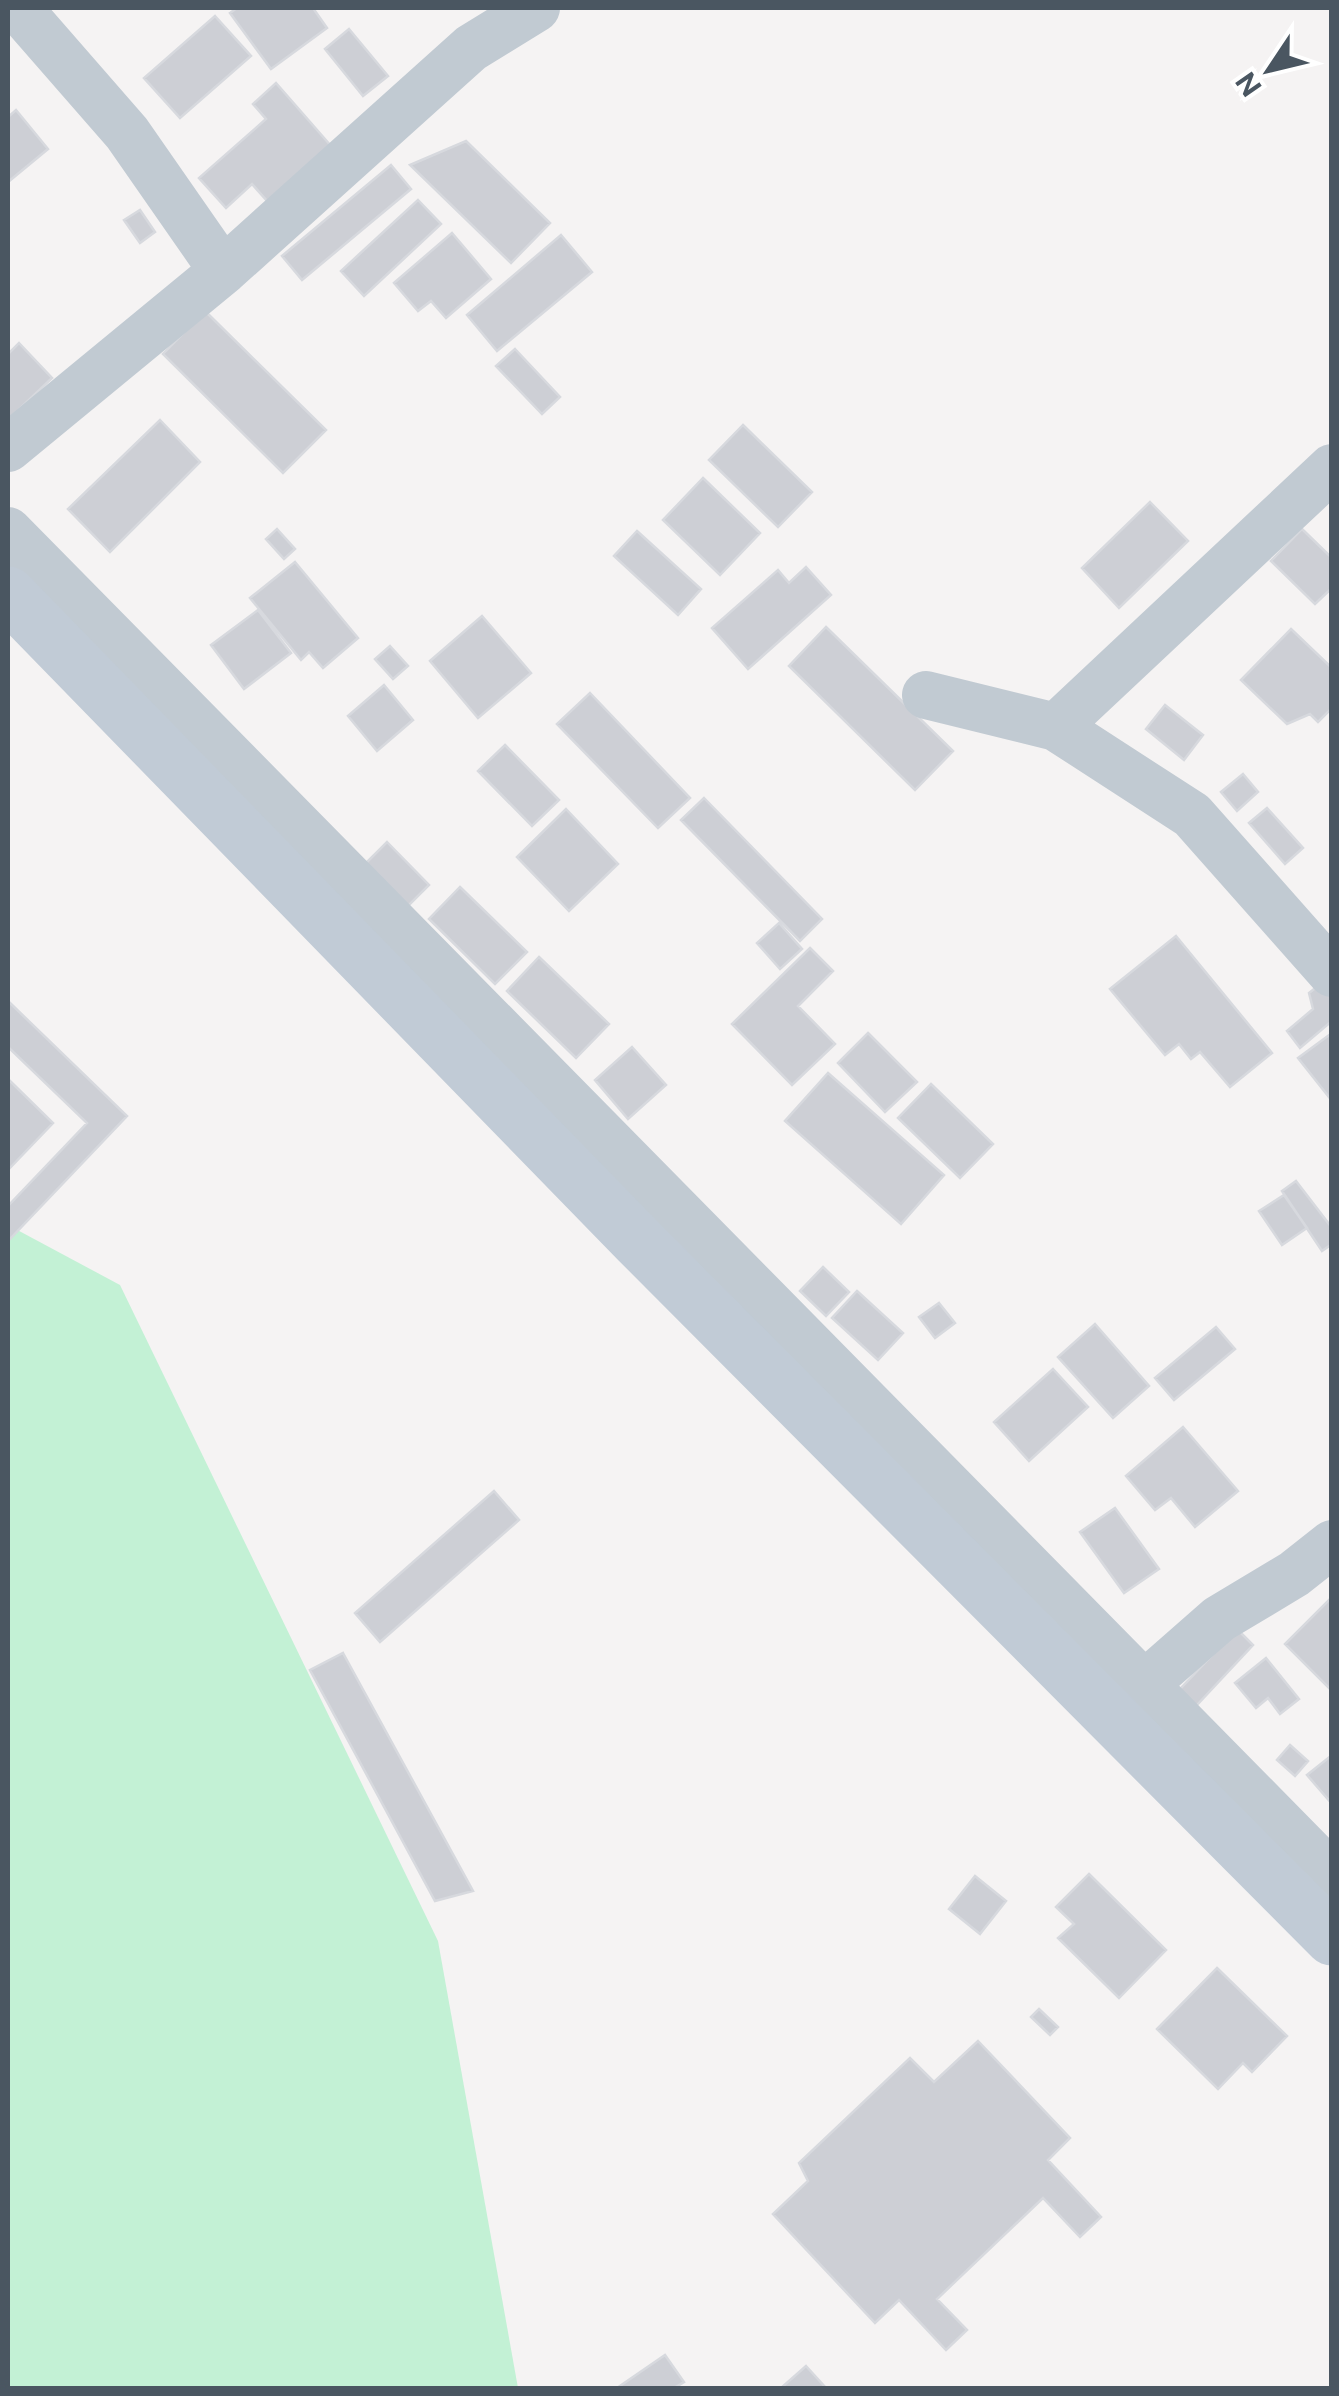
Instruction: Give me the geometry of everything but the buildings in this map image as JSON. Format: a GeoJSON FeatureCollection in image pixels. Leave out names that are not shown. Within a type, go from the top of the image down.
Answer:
{"type":"FeatureCollection","features":[{"type":"Feature","properties":{"kind":"main road"},"geometry":{"type":"LineString","coordinates":[[8,594],[638,1241],[1332,1938]]}},
{"type":"Feature","properties":{"kind":"street"},"geometry":{"type":"LineString","coordinates":[[18,8],[126,133],[223,271]]}},
{"type":"Feature","properties":{"kind":"street"},"geometry":{"type":"LineString","coordinates":[[8,448],[223,271],[471,48],[536,8]]}},
{"type":"Feature","properties":{"kind":"street"},"geometry":{"type":"LineString","coordinates":[[1056,726],[1332,468]]}},
{"type":"Feature","properties":{"kind":"street"},"geometry":{"type":"LineString","coordinates":[[8,531],[1332,1875]]}},
{"type":"Feature","properties":{"kind":"street"},"geometry":{"type":"LineString","coordinates":[[926,695],[1056,726],[1192,815],[1332,973]]}},
{"type":"Feature","properties":{"kind":"street"},"geometry":{"type":"LineString","coordinates":[[1145,1684],[1219,1619],[1294,1574],[1332,1544]]}},
{"type":"Feature","properties":{"kind":"green space"},"geometry":{"type":"Polygon","coordinates":[[[8,1225],[120,1285],[438,1941],[518,2388],[8,2388],[8,1225]]]}}]}
